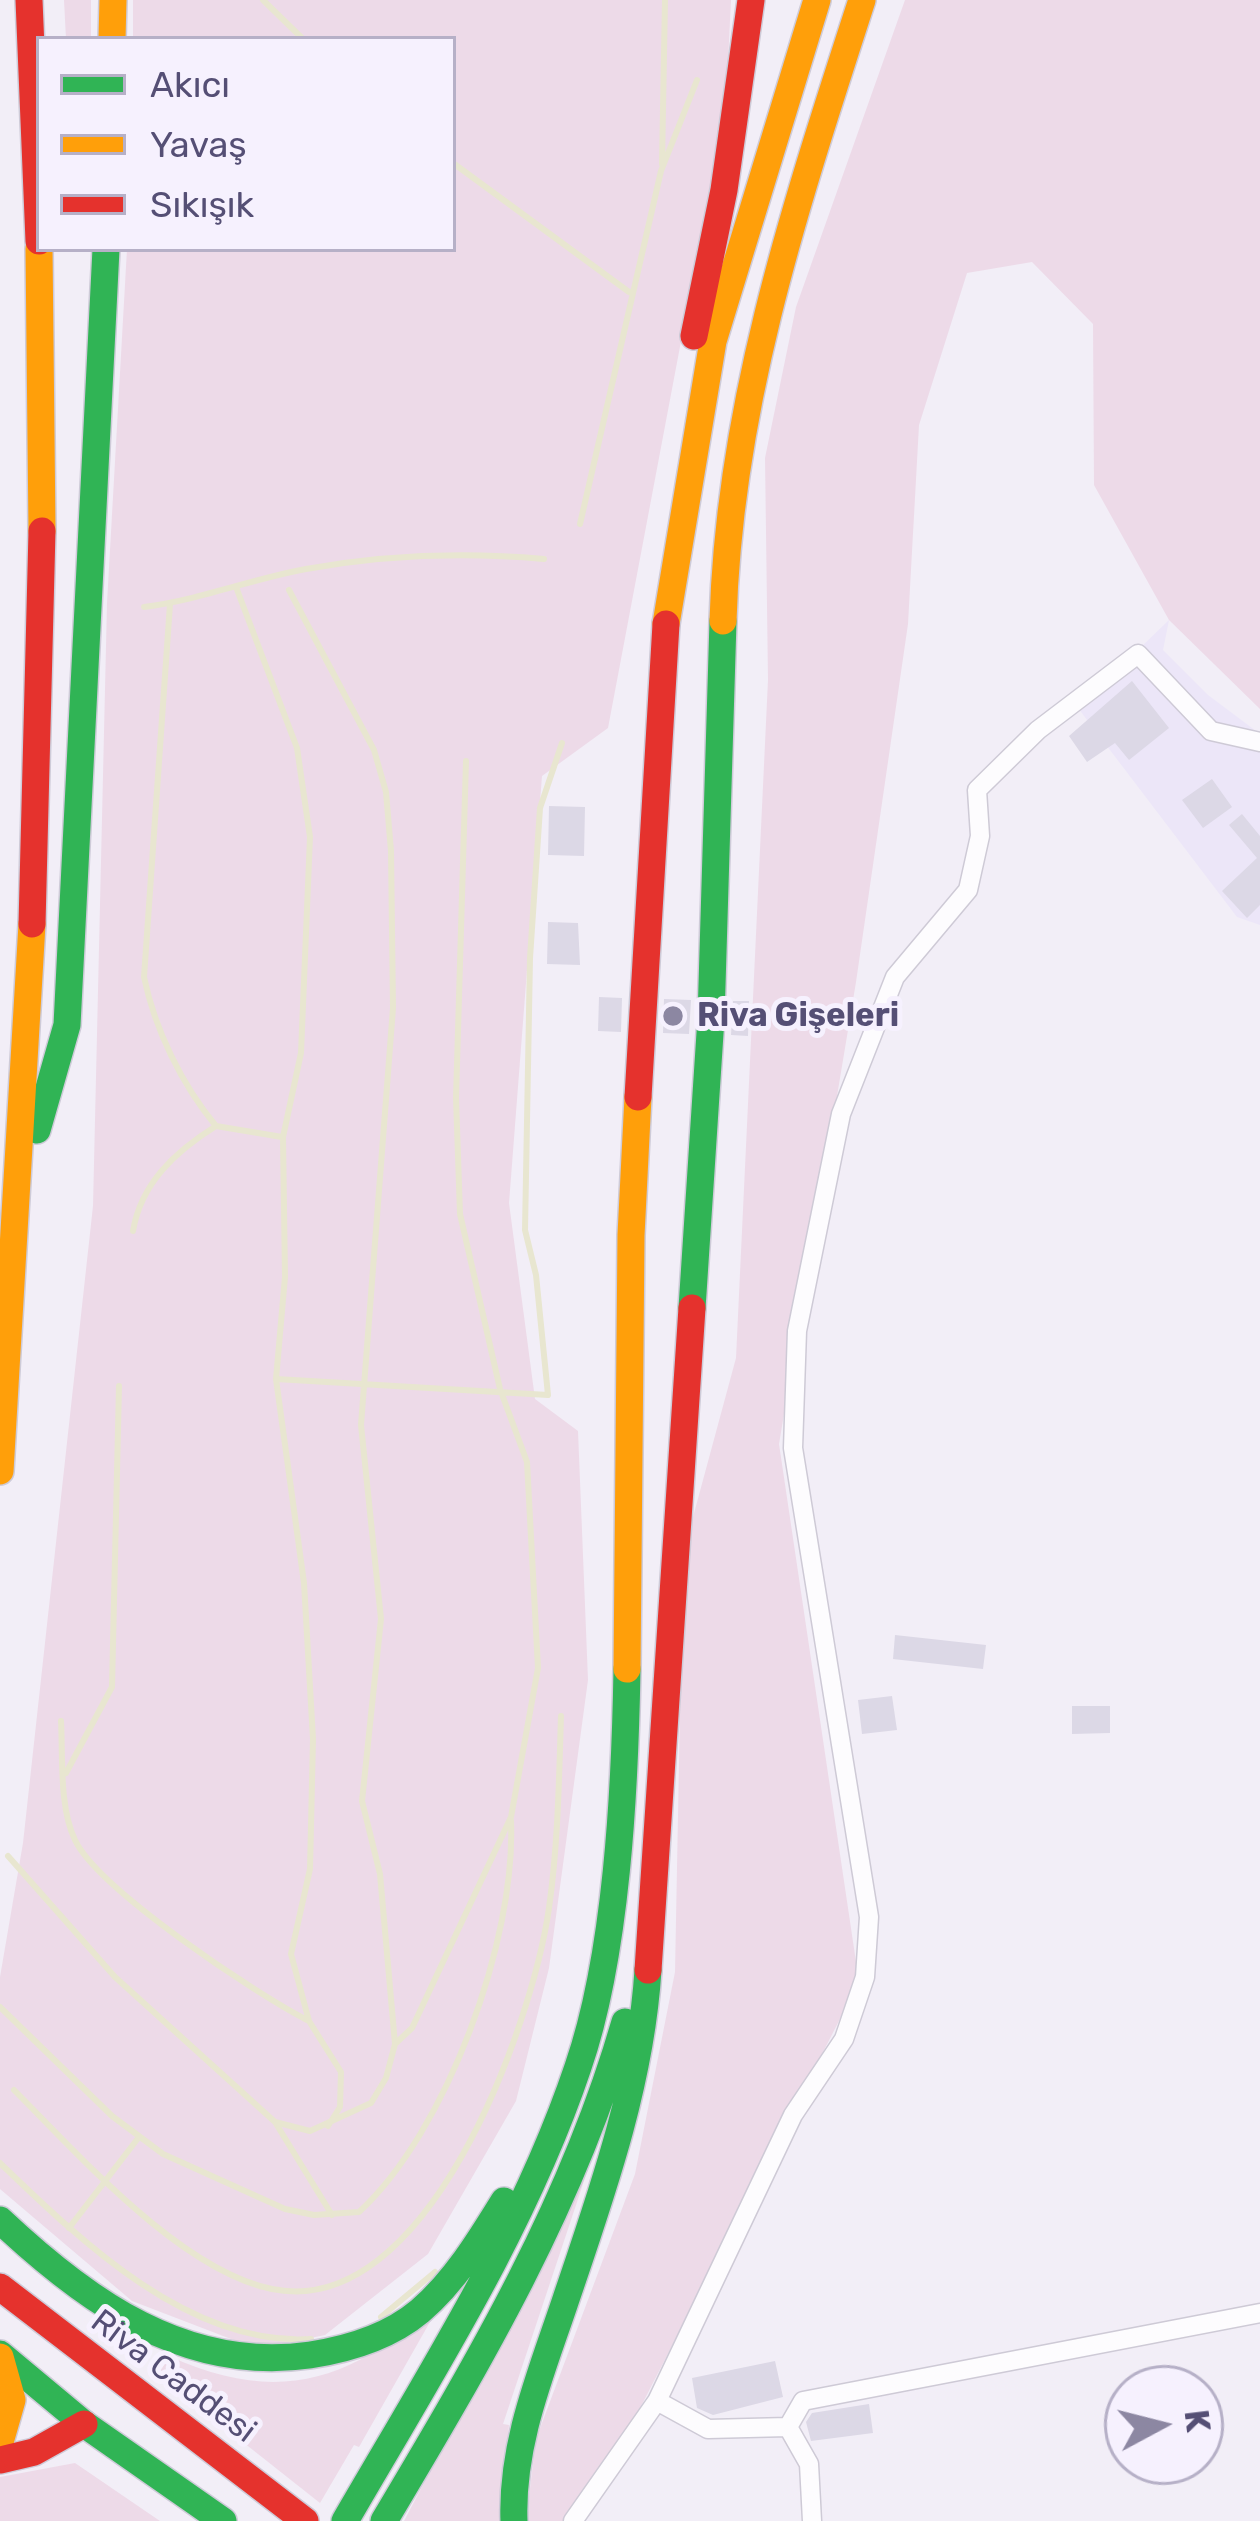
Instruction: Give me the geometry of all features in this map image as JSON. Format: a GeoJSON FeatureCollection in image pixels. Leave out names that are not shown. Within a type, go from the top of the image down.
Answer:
{"type":"FeatureCollection","features":[{"type":"Feature","properties":{"kind":"main road"},"geometry":{"type":"LineString","coordinates":[[29,0],[36,172]]}},
{"type":"Feature","properties":{"kind":"main road"},"geometry":{"type":"LineString","coordinates":[[112,0],[112,36]]}},
{"type":"Feature","properties":{"kind":"main road"},"geometry":{"type":"LineString","coordinates":[[684,522],[680,434],[687,373],[724,190],[751,0]]}},
{"type":"Feature","properties":{"kind":"main road"},"geometry":{"type":"LineString","coordinates":[[345,2521],[537,2174],[580,2063],[599,1972],[622,1785],[630,1546],[629,1278],[653,727],[718,320],[817,0]]}},
{"type":"Feature","properties":{"kind":"main road"},"geometry":{"type":"LineString","coordinates":[[514,2521],[513,2491],[525,2421],[611,2165],[640,2048],[711,1018],[725,543],[734,447],[775,271],[862,0]]}},
{"type":"Feature","properties":{"kind":"main road"},"geometry":{"type":"LineString","coordinates":[[0,1471],[21,1190],[41,716],[39,252]]}},
{"type":"Feature","properties":{"kind":"main road"},"geometry":{"type":"LineString","coordinates":[[21,1190],[67,1025],[106,252]]}},
{"type":"Feature","properties":{"kind":"main road"},"geometry":{"type":"LineString","coordinates":[[384,2521],[544,2236],[604,2091],[630,1999],[648,1900],[664,1710]]}},
{"type":"Feature","properties":{"kind":"main road"},"geometry":{"type":"LineString","coordinates":[[0,2220],[90,2294],[188,2348],[263,2363],[290,2362],[375,2338],[428,2304],[463,2263],[512,2189],[542,2127],[599,1972]]}},
{"type":"Feature","properties":{"kind":"main road","name":"Riva Caddesi"},"geometry":{"type":"LineString","coordinates":[[0,2287],[73,2348],[305,2521]]}},
{"type":"Feature","properties":{"kind":"main road"},"geometry":{"type":"LineString","coordinates":[[0,2356],[84,2424],[223,2521]]}},
{"type":"Feature","properties":{"kind":"main road"},"geometry":{"type":"LineString","coordinates":[[0,2356],[16,2392],[12,2418],[0,2442]]}},
{"type":"Feature","properties":{"kind":"main road"},"geometry":{"type":"LineString","coordinates":[[0,2460],[21,2459],[52,2446],[84,2424]]}},
{"type":"Feature","properties":{"kind":"street"},"geometry":{"type":"LineString","coordinates":[[573,2521],[657,2402],[793,2115],[844,2039],[865,1977],[869,1918],[793,1448],[796,1330],[841,1114],[895,977],[968,890],[980,836],[977,790],[1038,730],[1138,654],[1211,731],[1260,742]]}},
{"type":"Feature","properties":{"kind":"street"},"geometry":{"type":"LineString","coordinates":[[788,2427],[803,2401],[1260,2313]]}},
{"type":"Feature","properties":{"kind":"street"},"geometry":{"type":"LineString","coordinates":[[657,2402],[708,2429],[788,2427]]}},
{"type":"Feature","properties":{"kind":"street"},"geometry":{"type":"LineString","coordinates":[[788,2427],[809,2464],[812,2521]]}},
{"type":"Feature","properties":{"kind":"shaded area"},"geometry":{"type":"Polygon","coordinates":[[[64,0],[91,0],[91,36],[66,36],[64,0]]]}},
{"type":"Feature","properties":{"kind":"shaded area"},"geometry":{"type":"Polygon","coordinates":[[[133,0],[731,0],[726,103],[608,728],[542,776],[509,1203],[535,1399],[578,1431],[588,1680],[549,1968],[516,2101],[428,2254],[325,2335],[257,2349],[132,2301],[0,2189],[0,1977],[23,1843],[93,1206],[107,603],[127,252],[456,252],[456,36],[133,36],[133,0]]]}},
{"type":"Feature","properties":{"kind":"shaded area"},"geometry":{"type":"Polygon","coordinates":[[[905,0],[1260,0],[1260,709],[1169,620],[1094,485],[1093,324],[1032,262],[967,273],[919,425],[908,624],[856,982],[779,1444],[859,1982],[582,2521],[526,2521],[536,2439],[635,2174],[675,1972],[683,1554],[736,1358],[768,680],[765,458],[796,307],[905,0]]]}},
{"type":"Feature","properties":{"kind":"shaded area"},"geometry":{"type":"Polygon","coordinates":[[[1169,620],[1163,650],[1208,695],[1260,734],[1260,925],[1237,917],[1078,708],[1169,620]]]}},
{"type":"Feature","properties":{"kind":"shaded area"},"geometry":{"type":"Polygon","coordinates":[[[587,2172],[503,2424],[509,2425],[499,2521],[404,2521],[587,2172]]]}},
{"type":"Feature","properties":{"kind":"shaded area"},"geometry":{"type":"Polygon","coordinates":[[[443,2299],[359,2447],[354,2445],[320,2503],[158,2375],[169,2356],[248,2380],[316,2377],[380,2349],[443,2299]]]}},
{"type":"Feature","properties":{"kind":"shaded area"},"geometry":{"type":"Polygon","coordinates":[[[75,2463],[160,2521],[0,2521],[0,2477],[75,2463]]]}},
{"type":"Feature","properties":{"kind":"building"},"geometry":{"type":"Polygon","coordinates":[[[1132,681],[1169,728],[1129,760],[1115,743],[1087,762],[1069,736],[1132,681]]]}},
{"type":"Feature","properties":{"kind":"building"},"geometry":{"type":"Polygon","coordinates":[[[1212,779],[1232,807],[1203,828],[1182,800],[1212,779]]]}},
{"type":"Feature","properties":{"kind":"building"},"geometry":{"type":"Polygon","coordinates":[[[549,806],[585,807],[584,856],[548,855],[549,806]]]}},
{"type":"Feature","properties":{"kind":"building"},"geometry":{"type":"Polygon","coordinates":[[[1242,814],[1260,836],[1260,905],[1247,918],[1222,891],[1257,858],[1229,825],[1242,814]]]}},
{"type":"Feature","properties":{"kind":"building"},"geometry":{"type":"Polygon","coordinates":[[[548,922],[578,923],[580,965],[547,964],[548,922]]]}},
{"type":"Feature","properties":{"kind":"building"},"geometry":{"type":"Polygon","coordinates":[[[599,997],[622,998],[621,1032],[598,1031],[599,997]]]}},
{"type":"Feature","properties":{"kind":"building"},"geometry":{"type":"Polygon","coordinates":[[[664,999],[691,1000],[689,1034],[663,1033],[664,999]]]}},
{"type":"Feature","properties":{"kind":"building"},"geometry":{"type":"Polygon","coordinates":[[[733,1001],[749,1001],[748,1036],[731,1035],[733,1001]]]}},
{"type":"Feature","properties":{"kind":"building"},"geometry":{"type":"Polygon","coordinates":[[[895,1635],[986,1645],[983,1669],[893,1659],[895,1635]]]}},
{"type":"Feature","properties":{"kind":"building"},"geometry":{"type":"Polygon","coordinates":[[[892,1696],[897,1730],[862,1734],[858,1700],[892,1696]]]}},
{"type":"Feature","properties":{"kind":"building"},"geometry":{"type":"Polygon","coordinates":[[[1072,1706],[1110,1706],[1110,1733],[1072,1734],[1072,1706]]]}},
{"type":"Feature","properties":{"kind":"building"},"geometry":{"type":"Polygon","coordinates":[[[775,2361],[783,2397],[713,2415],[697,2408],[692,2378],[775,2361]]]}},
{"type":"Feature","properties":{"kind":"building"},"geometry":{"type":"Polygon","coordinates":[[[869,2404],[873,2433],[811,2441],[806,2422],[812,2413],[869,2404]]]}},
{"type":"Feature","properties":{"kind":"waterway"},"geometry":{"type":"LineString","coordinates":[[263,0],[300,36]]}},
{"type":"Feature","properties":{"kind":"waterway"},"geometry":{"type":"LineString","coordinates":[[662,164],[665,0]]}},
{"type":"Feature","properties":{"kind":"waterway"},"geometry":{"type":"LineString","coordinates":[[580,524],[661,171],[697,80]]}},
{"type":"Feature","properties":{"kind":"waterway"},"geometry":{"type":"LineString","coordinates":[[456,165],[629,292]]}},
{"type":"Feature","properties":{"kind":"waterway"},"geometry":{"type":"LineString","coordinates":[[144,607],[335,564],[455,555],[544,559]]}},
{"type":"Feature","properties":{"kind":"waterway"},"geometry":{"type":"LineString","coordinates":[[236,587],[297,748],[310,837],[301,1053],[283,1137],[285,1277],[276,1379],[304,1583],[313,1739],[310,1869],[291,1954],[309,2021],[341,2072],[340,2107],[328,2126]]}},
{"type":"Feature","properties":{"kind":"waterway"},"geometry":{"type":"LineString","coordinates":[[8,1856],[115,1977],[275,2122],[310,2131],[371,2103],[386,2078],[395,2044],[380,1874],[362,1801],[381,1619],[361,1425],[393,1008],[391,851],[386,792],[374,750],[289,590]]}},
{"type":"Feature","properties":{"kind":"waterway"},"geometry":{"type":"LineString","coordinates":[[170,604],[144,977],[171,1056],[216,1126],[282,1137]]}},
{"type":"Feature","properties":{"kind":"waterway"},"geometry":{"type":"LineString","coordinates":[[276,1379],[548,1395],[536,1275],[525,1230],[530,958],[540,808],[562,743]]}},
{"type":"Feature","properties":{"kind":"waterway"},"geometry":{"type":"LineString","coordinates":[[395,2044],[412,2028],[511,1817],[538,1668],[527,1462],[500,1389],[460,1214],[456,1098],[466,761]]}},
{"type":"Feature","properties":{"kind":"waterway"},"geometry":{"type":"LineString","coordinates":[[133,1231],[144,1198],[162,1170],[216,1126]]}},
{"type":"Feature","properties":{"kind":"waterway"},"geometry":{"type":"LineString","coordinates":[[66,1773],[112,1687],[119,1386]]}},
{"type":"Feature","properties":{"kind":"waterway"},"geometry":{"type":"LineString","coordinates":[[14,2090],[133,2207],[202,2259],[237,2278],[272,2289],[328,2287],[379,2260],[424,2214],[463,2155],[520,2022],[549,1908],[561,1716]]}},
{"type":"Feature","properties":{"kind":"waterway"},"geometry":{"type":"LineString","coordinates":[[61,1721],[66,1813],[89,1861],[180,1939],[307,2020]]}},
{"type":"Feature","properties":{"kind":"waterway"},"geometry":{"type":"LineString","coordinates":[[0,2007],[112,2116],[163,2154],[285,2209],[314,2215],[359,2212],[421,2133],[470,2031],[502,1921],[511,1821]]}},
{"type":"Feature","properties":{"kind":"waterway"},"geometry":{"type":"LineString","coordinates":[[275,2122],[332,2215]]}},
{"type":"Feature","properties":{"kind":"waterway"},"geometry":{"type":"LineString","coordinates":[[69,2228],[139,2137]]}},
{"type":"Feature","properties":{"kind":"waterway"},"geometry":{"type":"LineString","coordinates":[[0,2163],[102,2255],[181,2307],[223,2326],[266,2337],[311,2339]]}},
{"type":"Feature","properties":{"kind":"waterway"},"geometry":{"type":"LineString","coordinates":[[381,2317],[435,2272]]}},
{"type":"Feature","properties":{"kind":"traffic: fast"},"geometry":{"type":"LineString","coordinates":[[37,1130],[67,1025],[106,252]]}},
{"type":"Feature","properties":{"kind":"traffic: fast"},"geometry":{"type":"LineString","coordinates":[[692,1308],[711,1018],[723,621]]}},
{"type":"Feature","properties":{"kind":"traffic: fast"},"geometry":{"type":"LineString","coordinates":[[345,2521],[503,2243],[578,2067],[610,1923],[621,1818],[627,1669]]}},
{"type":"Feature","properties":{"kind":"traffic: fast"},"geometry":{"type":"LineString","coordinates":[[514,2521],[523,2435],[618,2137],[637,2054],[648,1970]]}},
{"type":"Feature","properties":{"kind":"traffic: fast"},"geometry":{"type":"LineString","coordinates":[[384,2521],[489,2340],[551,2217],[604,2089],[625,2022]]}},
{"type":"Feature","properties":{"kind":"traffic: fast"},"geometry":{"type":"LineString","coordinates":[[0,2220],[67,2278],[140,2325],[221,2353],[264,2358],[339,2349],[382,2335],[408,2320],[456,2273],[504,2201]]}},
{"type":"Feature","properties":{"kind":"traffic: fast"},"geometry":{"type":"LineString","coordinates":[[0,2354],[84,2424],[223,2521]]}},
{"type":"Feature","properties":{"kind":"traffic: slow"},"geometry":{"type":"LineString","coordinates":[[112,36],[113,0]]}},
{"type":"Feature","properties":{"kind":"traffic: slow"},"geometry":{"type":"LineString","coordinates":[[666,624],[713,341],[817,0]]}},
{"type":"Feature","properties":{"kind":"traffic: slow"},"geometry":{"type":"LineString","coordinates":[[723,621],[728,541],[752,383],[791,229],[862,0]]}},
{"type":"Feature","properties":{"kind":"traffic: slow"},"geometry":{"type":"LineString","coordinates":[[39,252],[42,531]]}},
{"type":"Feature","properties":{"kind":"traffic: slow"},"geometry":{"type":"LineString","coordinates":[[0,1471],[32,924]]}},
{"type":"Feature","properties":{"kind":"traffic: slow"},"geometry":{"type":"LineString","coordinates":[[627,1669],[631,1235],[638,1097]]}},
{"type":"Feature","properties":{"kind":"traffic: slow"},"geometry":{"type":"LineString","coordinates":[[0,2357],[12,2400],[0,2442]]}},
{"type":"Feature","properties":{"kind":"traffic: jam"},"geometry":{"type":"LineString","coordinates":[[29,0],[36,169]]}},
{"type":"Feature","properties":{"kind":"traffic: jam"},"geometry":{"type":"LineString","coordinates":[[694,336],[724,190],[751,0]]}},
{"type":"Feature","properties":{"kind":"traffic: jam"},"geometry":{"type":"LineString","coordinates":[[32,924],[42,531]]}},
{"type":"Feature","properties":{"kind":"traffic: jam"},"geometry":{"type":"LineString","coordinates":[[638,1097],[666,624]]}},
{"type":"Feature","properties":{"kind":"traffic: jam"},"geometry":{"type":"LineString","coordinates":[[648,1970],[692,1308]]}},
{"type":"Feature","properties":{"kind":"traffic: jam"},"geometry":{"type":"LineString","coordinates":[[0,2287],[305,2521]]}},
{"type":"Feature","properties":{"kind":"traffic: jam"},"geometry":{"type":"LineString","coordinates":[[0,2460],[34,2452],[84,2424]]}},
{"type":"Feature","properties":{"kind":"place","name":"Riva Gişeleri"},"geometry":{"type":"Point","coordinates":[673,1016]}}]}
